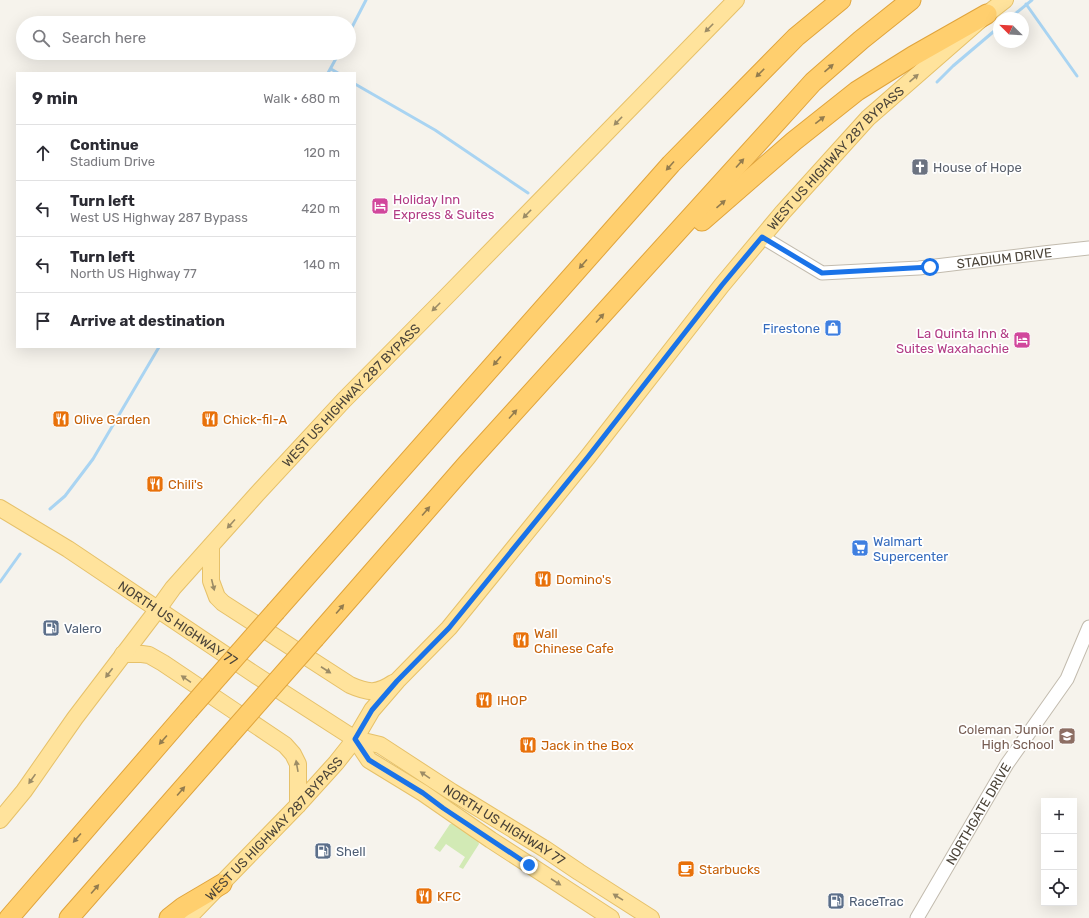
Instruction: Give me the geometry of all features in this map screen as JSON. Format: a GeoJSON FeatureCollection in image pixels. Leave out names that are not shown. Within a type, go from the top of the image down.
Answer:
{"type":"FeatureCollection","features":[{"type":"Feature","properties":{"kind":"highway"},"geometry":{"type":"LineString","coordinates":[[778,55],[786,37],[821,0]]}},
{"type":"Feature","properties":{"kind":"highway"},"geometry":{"type":"LineString","coordinates":[[9,918],[188,710],[672,164],[796,37],[841,0]]}},
{"type":"Feature","properties":{"kind":"highway"},"geometry":{"type":"LineString","coordinates":[[69,918],[466,465],[813,82],[861,40],[911,0]]}},
{"type":"Feature","properties":{"kind":"highway"},"geometry":{"type":"LineString","coordinates":[[648,265],[682,238],[794,141],[857,91],[987,14]]}},
{"type":"Feature","properties":{"kind":"highway"},"geometry":{"type":"LineString","coordinates":[[169,918],[183,907],[222,884]]}},
{"type":"Feature","properties":{"kind":"main road","name":"WEST US HIGHWAY 287 BYPASS"},"geometry":{"type":"LineString","coordinates":[[0,820],[24,791],[75,718],[173,588],[344,400],[736,0]]}},
{"type":"Feature","properties":{"kind":"main road","name":"WEST US HIGHWAY 287 BYPASS"},"geometry":{"type":"LineString","coordinates":[[188,918],[298,805],[336,763],[355,739],[372,710],[397,681],[449,628],[587,458],[722,285],[783,212],[868,118],[1005,0]]}},
{"type":"Feature","properties":{"kind":"main road","name":"NORTH US HIGHWAY 77"},"geometry":{"type":"LineString","coordinates":[[0,508],[68,549],[263,680],[355,739],[380,745],[651,918]]}},
{"type":"Feature","properties":{"kind":"main road"},"geometry":{"type":"LineString","coordinates":[[211,546],[211,581],[216,596],[223,603],[355,688],[370,692],[378,691],[397,681]]}},
{"type":"Feature","properties":{"kind":"main road"},"geometry":{"type":"LineString","coordinates":[[123,654],[142,654],[163,663],[285,745],[293,754],[298,764],[298,805]]}},
{"type":"Feature","properties":{"kind":"main road","name":"NORTH US HIGHWAY 77"},"geometry":{"type":"LineString","coordinates":[[355,739],[369,760],[423,793],[485,836],[611,918]]}},
{"type":"Feature","properties":{"kind":"street","name":"STADIUM DRIVE"},"geometry":{"type":"LineString","coordinates":[[762,237],[822,273],[919,268],[1089,248]]}},
{"type":"Feature","properties":{"kind":"street","name":"NORTHGATE DRIVE"},"geometry":{"type":"LineString","coordinates":[[917,918],[1007,764],[1067,679],[1089,627]]}},
{"type":"Feature","properties":{"kind":"green space"},"geometry":{"type":"Polygon","coordinates":[[[458,823],[476,834],[479,844],[463,869],[459,867],[465,857],[446,844],[440,852],[434,848],[450,824],[458,823]]]}},
{"type":"Feature","properties":{"kind":"waterway"},"geometry":{"type":"LineString","coordinates":[[356,19],[366,0]]}},
{"type":"Feature","properties":{"kind":"waterway"},"geometry":{"type":"LineString","coordinates":[[1017,12],[1032,0]]}},
{"type":"Feature","properties":{"kind":"waterway"},"geometry":{"type":"LineString","coordinates":[[1026,4],[1077,76]]}},
{"type":"Feature","properties":{"kind":"waterway"},"geometry":{"type":"LineString","coordinates":[[937,82],[953,66],[993,32]]}},
{"type":"Feature","properties":{"kind":"waterway"},"geometry":{"type":"LineString","coordinates":[[329,72],[335,60]]}},
{"type":"Feature","properties":{"kind":"waterway"},"geometry":{"type":"LineString","coordinates":[[331,69],[336,72]]}},
{"type":"Feature","properties":{"kind":"waterway"},"geometry":{"type":"LineString","coordinates":[[356,85],[435,130],[528,193]]}},
{"type":"Feature","properties":{"kind":"waterway"},"geometry":{"type":"LineString","coordinates":[[50,509],[65,496],[93,459],[158,348]]}},
{"type":"Feature","properties":{"kind":"waterway"},"geometry":{"type":"LineString","coordinates":[[0,582],[20,554]]}},
{"type":"Feature","properties":{"kind":"place","name":"House of Hope"},"geometry":{"type":"Point","coordinates":[920,167]}},
{"type":"Feature","properties":{"kind":"place","name":"Holiday Inn Express & Suites"},"geometry":{"type":"Point","coordinates":[380,206]}},
{"type":"Feature","properties":{"kind":"place","name":"Firestone"},"geometry":{"type":"Point","coordinates":[833,328]}},
{"type":"Feature","properties":{"kind":"place","name":"La Quinta Inn & Suites Waxahachie"},"geometry":{"type":"Point","coordinates":[1022,340]}},
{"type":"Feature","properties":{"kind":"place","name":"Olive Garden"},"geometry":{"type":"Point","coordinates":[61,419]}},
{"type":"Feature","properties":{"kind":"place","name":"Chick-fil-A"},"geometry":{"type":"Point","coordinates":[210,419]}},
{"type":"Feature","properties":{"kind":"place","name":"Chili's"},"geometry":{"type":"Point","coordinates":[155,484]}},
{"type":"Feature","properties":{"kind":"place","name":"Walmart Supercenter"},"geometry":{"type":"Point","coordinates":[860,548]}},
{"type":"Feature","properties":{"kind":"place","name":"Domino's"},"geometry":{"type":"Point","coordinates":[543,579]}},
{"type":"Feature","properties":{"kind":"place","name":"Valero"},"geometry":{"type":"Point","coordinates":[51,628]}},
{"type":"Feature","properties":{"kind":"place","name":"Wall Chinese Cafe"},"geometry":{"type":"Point","coordinates":[521,640]}},
{"type":"Feature","properties":{"kind":"place","name":"IHOP"},"geometry":{"type":"Point","coordinates":[484,700]}},
{"type":"Feature","properties":{"kind":"place","name":"Coleman Junior High School"},"geometry":{"type":"Point","coordinates":[1067,736]}},
{"type":"Feature","properties":{"kind":"place","name":"Jack in the Box"},"geometry":{"type":"Point","coordinates":[528,745]}},
{"type":"Feature","properties":{"kind":"place","name":"Shell"},"geometry":{"type":"Point","coordinates":[323,851]}},
{"type":"Feature","properties":{"kind":"place","name":"Starbucks"},"geometry":{"type":"Point","coordinates":[686,869]}},
{"type":"Feature","properties":{"kind":"place","name":"KFC"},"geometry":{"type":"Point","coordinates":[424,896]}},
{"type":"Feature","properties":{"kind":"place","name":"RaceTrac"},"geometry":{"type":"Point","coordinates":[836,901]}},
{"type":"Feature","properties":{"kind":"route"},"geometry":{"type":"LineString","coordinates":[[529,865],[423,793],[369,760],[355,739],[372,710],[397,681],[449,628],[587,458],[722,285],[762,237],[822,273],[930,267]]}}]}
